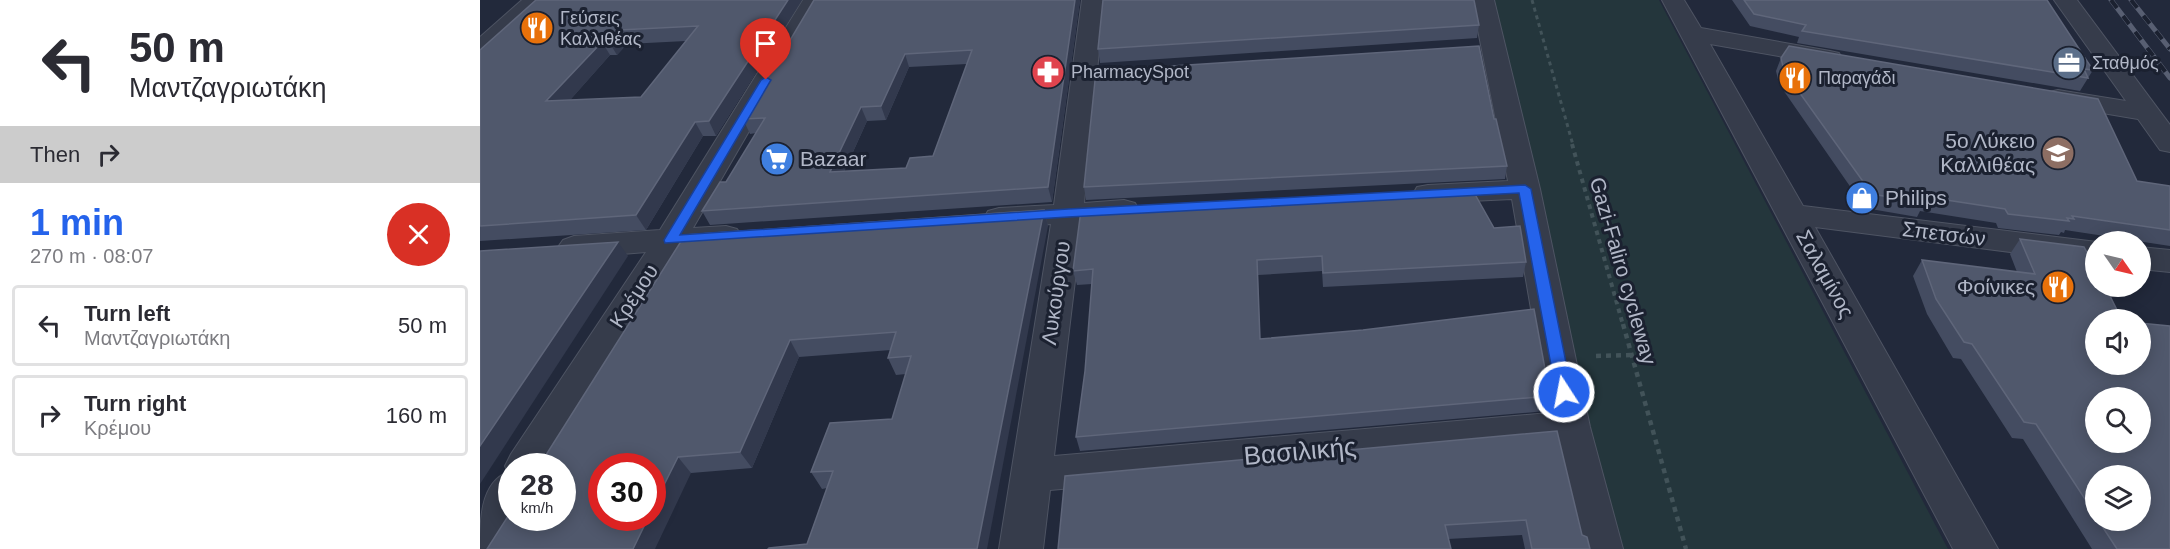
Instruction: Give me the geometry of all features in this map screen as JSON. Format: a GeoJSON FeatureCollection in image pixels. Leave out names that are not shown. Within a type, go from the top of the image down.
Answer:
{"type":"FeatureCollection","features":[{"type":"Feature","properties":{"kind":"street"},"geometry":{"type":"LineString","coordinates":[[480,51],[535,0]]}},
{"type":"Feature","properties":{"kind":"street","name":"Κρέμου"},"geometry":{"type":"LineString","coordinates":[[533,453],[670,240],[814,0]]}},
{"type":"Feature","properties":{"kind":"street","name":"Λυκούργου"},"geometry":{"type":"LineString","coordinates":[[1021,549],[1068,213],[1096,73],[1093,0]]}},
{"type":"Feature","properties":{"kind":"street"},"geometry":{"type":"LineString","coordinates":[[1483,0],[1481,48],[1525,189],[1570,427],[1601,549]]}},
{"type":"Feature","properties":{"kind":"street","name":"Σαλαμίνος"},"geometry":{"type":"LineString","coordinates":[[1673,0],[1976,549]]}},
{"type":"Feature","properties":{"kind":"street"},"geometry":{"type":"LineString","coordinates":[[2065,0],[2170,144]]}},
{"type":"Feature","properties":{"kind":"street"},"geometry":{"type":"LineString","coordinates":[[1691,34],[1855,62]]}},
{"type":"Feature","properties":{"kind":"street"},"geometry":{"type":"LineString","coordinates":[[2031,93],[2148,113]]}},
{"type":"Feature","properties":{"kind":"street"},"geometry":{"type":"LineString","coordinates":[[1396,195],[1525,189]]}},
{"type":"Feature","properties":{"kind":"street"},"geometry":{"type":"LineString","coordinates":[[974,219],[1150,209]]}},
{"type":"Feature","properties":{"kind":"street","name":"Σπετσών"},"geometry":{"type":"LineString","coordinates":[[1793,215],[2085,251]]}},
{"type":"Feature","properties":{"kind":"street"},"geometry":{"type":"LineString","coordinates":[[551,249],[752,234]]}},
{"type":"Feature","properties":{"kind":"street"},"geometry":{"type":"LineString","coordinates":[[2151,259],[2170,261]]}},
{"type":"Feature","properties":{"kind":"street","name":"Βασιλικής"},"geometry":{"type":"LineString","coordinates":[[1030,475],[1570,427]]}},
{"type":"Feature","properties":{"kind":"street"},"geometry":{"type":"LineString","coordinates":[[480,538],[498,510]]}},
{"type":"Feature","properties":{"kind":"path","name":"Gazi-Faliro cycleway"},"geometry":{"type":"LineString","coordinates":[[1532,0],[1686,549]]}},
{"type":"Feature","properties":{"kind":"shaded area"},"geometry":{"type":"Polygon","coordinates":[[[1487,0],[1659,0],[1948,549],[1610,549],[1487,0]]]}},
{"type":"Feature","properties":{"kind":"building"},"geometry":{"type":"Polygon","coordinates":[[[536,0],[788,0],[709,121],[695,122],[636,215],[480,226],[480,50],[536,0]],[[698,26],[619,30],[609,42],[602,42],[546,101],[641,97],[698,26]]]}},
{"type":"Feature","properties":{"kind":"building"},"geometry":{"type":"Polygon","coordinates":[[[814,0],[1075,0],[1048,187],[702,211],[720,182],[726,182],[765,118],[743,119],[814,0]],[[972,50],[905,54],[881,106],[861,107],[830,172],[906,168],[910,158],[933,156],[972,50]]]}},
{"type":"Feature","properties":{"kind":"building"},"geometry":{"type":"Polygon","coordinates":[[[1103,0],[1474,0],[1479,25],[1098,49],[1103,0]]]}},
{"type":"Feature","properties":{"kind":"building"},"geometry":{"type":"Polygon","coordinates":[[[1744,0],[2047,0],[2093,70],[2084,69],[2088,78],[1802,31],[1806,25],[1754,14],[1744,0]]]}},
{"type":"Feature","properties":{"kind":"building"},"geometry":{"type":"Polygon","coordinates":[[[1479,46],[1494,119],[1496,119],[1507,166],[1084,187],[1096,71],[1479,46]]]}},
{"type":"Feature","properties":{"kind":"building"},"geometry":{"type":"Polygon","coordinates":[[[1789,46],[2098,99],[2137,181],[2170,186],[2170,230],[2072,216],[2074,219],[2067,218],[2069,221],[2008,214],[2005,209],[1920,196],[1924,203],[1872,194],[1784,71],[1781,58],[1789,46]]]}},
{"type":"Feature","properties":{"kind":"building"},"geometry":{"type":"Polygon","coordinates":[[[1472,189],[1494,228],[1520,226],[1526,262],[1323,273],[1322,256],[1257,260],[1260,339],[1363,330],[1534,309],[1550,396],[1076,437],[1085,371],[1093,269],[1073,271],[1081,210],[1472,189]]]}},
{"type":"Feature","properties":{"kind":"building"},"geometry":{"type":"Polygon","coordinates":[[[1044,210],[977,549],[768,549],[807,544],[833,471],[811,472],[830,423],[892,419],[911,356],[888,358],[896,332],[790,340],[740,452],[678,457],[666,481],[666,453],[588,453],[588,531],[642,531],[633,549],[487,549],[499,531],[576,531],[576,453],[547,453],[685,235],[1044,210]]]}},
{"type":"Feature","properties":{"kind":"building"},"geometry":{"type":"Polygon","coordinates":[[[2020,239],[2084,247],[2085,297],[2110,297],[2116,309],[2085,309],[2085,375],[2151,375],[2151,324],[2170,326],[2170,549],[2117,549],[2105,531],[2151,531],[2151,465],[2085,465],[2085,499],[2036,424],[2024,422],[1972,344],[1964,342],[1936,299],[1922,260],[2035,274],[2020,239]]]}},
{"type":"Feature","properties":{"kind":"building"},"geometry":{"type":"Polygon","coordinates":[[[618,242],[480,446],[480,251],[618,242]]]}},
{"type":"Feature","properties":{"kind":"building"},"geometry":{"type":"Polygon","coordinates":[[[1557,431],[1582,535],[1587,537],[1590,549],[1532,549],[1526,520],[1445,525],[1451,549],[1058,549],[1065,476],[1557,431]]]}},
{"type":"Feature","properties":{"kind":"railway"},"geometry":{"type":"LineString","coordinates":[[2111,0],[2170,78]]}},
{"type":"Feature","properties":{"kind":"railway"},"geometry":{"type":"LineString","coordinates":[[2131,0],[2170,49]]}},
{"type":"Feature","properties":{"kind":"place","name":"Γεύσεις Καλλιθέας"},"geometry":{"type":"Point","coordinates":[537,28]}},
{"type":"Feature","properties":{"kind":"place","name":"Σταθμός"},"geometry":{"type":"Point","coordinates":[2069,63]}},
{"type":"Feature","properties":{"kind":"place","name":"PharmacySpot"},"geometry":{"type":"Point","coordinates":[1048,72]}},
{"type":"Feature","properties":{"kind":"place","name":"Παραγάδι"},"geometry":{"type":"Point","coordinates":[1795,78]}},
{"type":"Feature","properties":{"kind":"place","name":"5ο Λύκειο Καλλιθέας"},"geometry":{"type":"Point","coordinates":[2058,153]}},
{"type":"Feature","properties":{"kind":"place","name":"Bazaar"},"geometry":{"type":"Point","coordinates":[777,159]}},
{"type":"Feature","properties":{"kind":"place","name":"Philips"},"geometry":{"type":"Point","coordinates":[1862,198]}},
{"type":"Feature","properties":{"kind":"place","name":"Φοίνικες"},"geometry":{"type":"Point","coordinates":[2058,287]}},
{"type":"Feature","properties":{"kind":"route"},"geometry":{"type":"LineString","coordinates":[[766,80],[670,240],[1068,213],[1525,189],[1564,392]]}}]}
